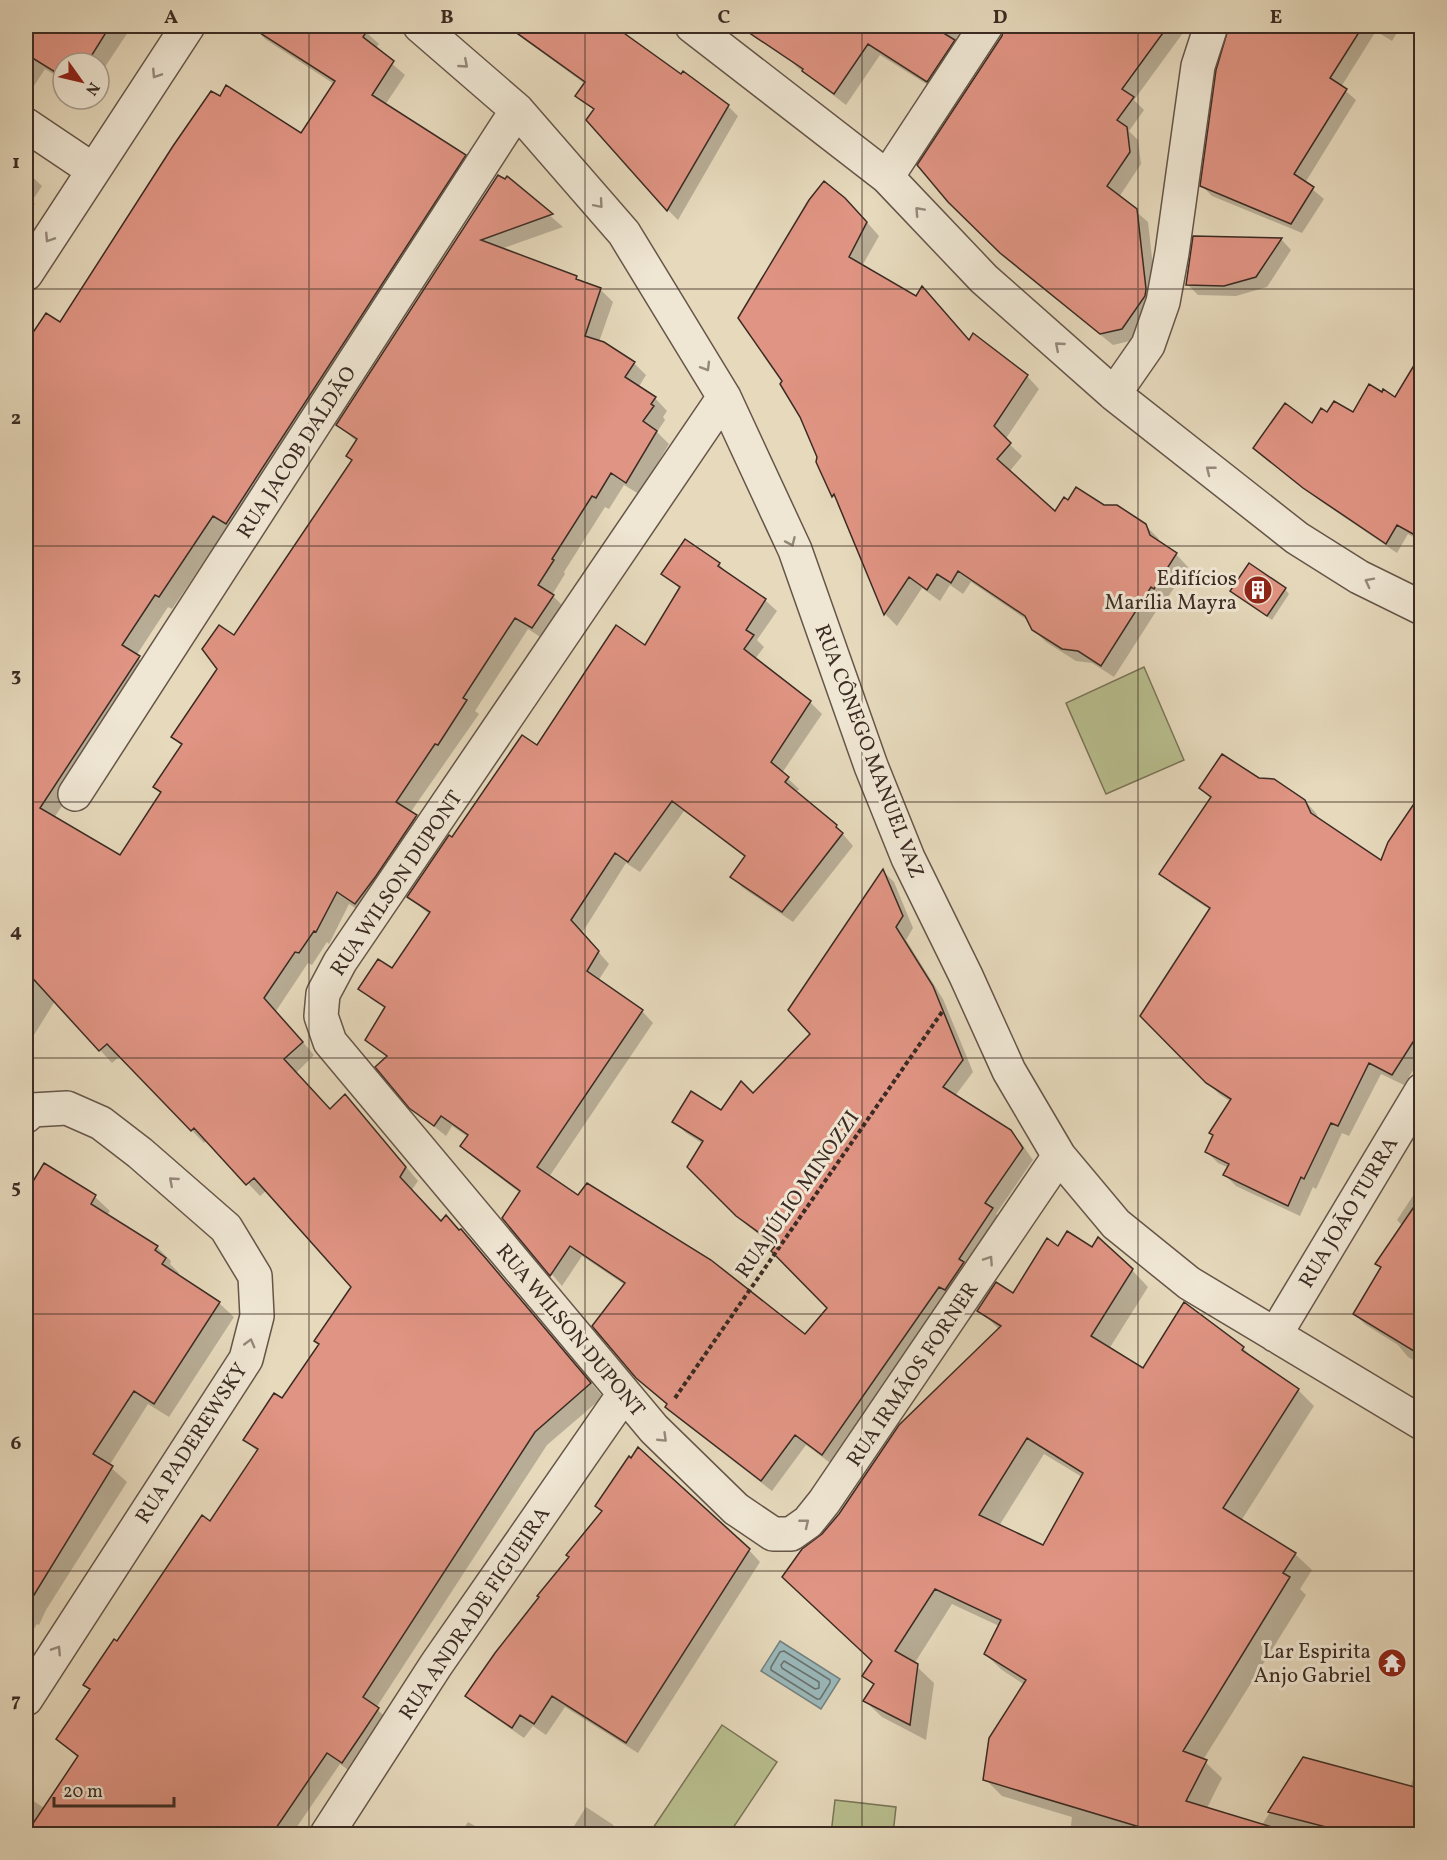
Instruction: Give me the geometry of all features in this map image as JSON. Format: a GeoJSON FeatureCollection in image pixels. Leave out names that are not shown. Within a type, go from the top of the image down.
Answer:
{"type":"FeatureCollection","features":[{"type":"Feature","properties":{"kind":"street"},"geometry":{"type":"LineString","coordinates":[[26,274],[188,26]]}},
{"type":"Feature","properties":{"kind":"street","name":"RUA CÔNEGO MANUEL VAZ"},"geometry":{"type":"LineString","coordinates":[[420,26],[517,110],[624,233],[724,397],[795,550],[871,766],[908,858],[966,976],[1009,1071],[1059,1156],[1116,1224],[1189,1283],[1422,1423]]}},
{"type":"Feature","properties":{"kind":"street"},"geometry":{"type":"LineString","coordinates":[[692,26],[887,177],[984,279],[1114,394],[1297,538],[1359,577],[1419,602]]}},
{"type":"Feature","properties":{"kind":"street"},"geometry":{"type":"LineString","coordinates":[[887,177],[986,26]]}},
{"type":"Feature","properties":{"kind":"street"},"geometry":{"type":"LineString","coordinates":[[1114,394],[1148,345],[1164,302],[1197,66],[1211,26]]}},
{"type":"Feature","properties":{"kind":"street","name":"RUA JACOB DALDÃO"},"geometry":{"type":"LineString","coordinates":[[75,794],[517,110]]}},
{"type":"Feature","properties":{"kind":"street"},"geometry":{"type":"LineString","coordinates":[[26,124],[93,170]]}},
{"type":"Feature","properties":{"kind":"street","name":"RUA WILSON DUPONT"},"geometry":{"type":"LineString","coordinates":[[724,397],[340,963],[323,994],[321,1016],[330,1042],[624,1394],[654,1429],[736,1509]]}},
{"type":"Feature","properties":{"kind":"street","name":"RUA JOÃO TURRA"},"geometry":{"type":"LineString","coordinates":[[1275,1335],[1422,1090]]}},
{"type":"Feature","properties":{"kind":"street","name":"RUA PADEREWSKY"},"geometry":{"type":"LineString","coordinates":[[26,1116],[32,1110],[67,1108],[101,1123],[166,1175],[226,1228],[255,1276],[257,1316],[246,1359],[26,1699]]}},
{"type":"Feature","properties":{"kind":"street","name":"RUA IRMÃOS FORNER"},"geometry":{"type":"LineString","coordinates":[[736,1509],[773,1533],[791,1534],[808,1522],[825,1502],[1059,1156]]}},
{"type":"Feature","properties":{"kind":"street","name":"RUA ANDRADE FIGUEIRA"},"geometry":{"type":"LineString","coordinates":[[327,1834],[436,1665],[624,1394]]}},
{"type":"Feature","properties":{"kind":"path","name":"RUA JÚLIO MINOZZI"},"geometry":{"type":"LineString","coordinates":[[654,1429],[966,976]]}},
{"type":"Feature","properties":{"kind":"green space"},"geometry":{"type":"Polygon","coordinates":[[[1144,667],[1184,760],[1106,794],[1066,703],[1144,667]]]}},
{"type":"Feature","properties":{"kind":"green space"},"geometry":{"type":"Polygon","coordinates":[[[722,1725],[777,1762],[729,1834],[649,1834],[722,1725]]]}},
{"type":"Feature","properties":{"kind":"green space"},"geometry":{"type":"Polygon","coordinates":[[[835,1800],[896,1807],[893,1834],[831,1834],[835,1800]]]}},
{"type":"Feature","properties":{"kind":"water"},"geometry":{"type":"Polygon","coordinates":[[[780,1641],[840,1679],[821,1709],[761,1671],[780,1641]]]}},
{"type":"Feature","properties":{"kind":"building"},"geometry":{"type":"Polygon","coordinates":[[[26,26],[110,26],[94,51],[51,51],[51,70],[26,54],[26,26]]]}},
{"type":"Feature","properties":{"kind":"building"},"geometry":{"type":"Polygon","coordinates":[[[249,26],[370,26],[363,37],[394,61],[372,95],[466,155],[226,524],[213,516],[159,597],[155,595],[122,645],[140,656],[40,808],[120,855],[161,792],[153,787],[182,744],[171,737],[217,669],[202,649],[219,625],[234,635],[352,460],[346,456],[357,439],[336,425],[498,175],[505,179],[507,176],[553,214],[481,240],[577,276],[576,279],[601,288],[585,336],[604,342],[635,362],[625,377],[656,397],[651,404],[654,406],[643,421],[657,431],[626,483],[611,473],[596,498],[592,496],[538,585],[554,595],[532,628],[515,618],[463,698],[467,700],[438,745],[435,744],[396,802],[417,815],[376,876],[355,904],[337,892],[316,932],[314,931],[299,953],[295,952],[264,998],[303,1042],[284,1059],[330,1109],[345,1094],[406,1167],[400,1177],[441,1221],[446,1215],[459,1230],[461,1229],[591,1383],[535,1432],[363,1697],[379,1708],[342,1763],[327,1753],[272,1834],[26,1834],[78,1756],[56,1739],[90,1689],[83,1685],[114,1639],[117,1641],[202,1515],[210,1521],[258,1449],[243,1440],[274,1393],[282,1398],[319,1344],[314,1341],[351,1287],[254,1178],[246,1185],[194,1128],[191,1131],[107,1044],[99,1051],[26,971],[26,343],[46,313],[60,322],[211,91],[220,96],[226,85],[301,133],[335,81],[249,26]]]}},
{"type":"Feature","properties":{"kind":"building"},"geometry":{"type":"Polygon","coordinates":[[[507,26],[614,26],[681,74],[683,71],[729,105],[667,211],[586,120],[594,109],[575,96],[585,82],[507,26]]]}},
{"type":"Feature","properties":{"kind":"building"},"geometry":{"type":"Polygon","coordinates":[[[739,26],[932,26],[955,40],[927,82],[868,44],[834,94],[802,71],[803,69],[739,26]]]}},
{"type":"Feature","properties":{"kind":"building"},"geometry":{"type":"Polygon","coordinates":[[[1004,26],[1168,26],[1122,89],[1134,97],[1117,120],[1127,127],[1130,152],[1107,186],[1137,209],[1146,289],[1145,296],[1122,329],[1100,334],[1000,253],[948,202],[917,165],[1002,36],[1004,26]]]}},
{"type":"Feature","properties":{"kind":"building"},"geometry":{"type":"Polygon","coordinates":[[[1229,26],[1363,26],[1330,78],[1347,89],[1294,174],[1314,187],[1291,224],[1200,186],[1216,70],[1229,26]]]}},
{"type":"Feature","properties":{"kind":"building"},"geometry":{"type":"Polygon","coordinates":[[[824,181],[845,198],[867,222],[849,257],[916,296],[922,286],[969,340],[973,333],[1028,375],[994,426],[1011,443],[997,459],[1055,511],[1064,497],[1068,500],[1076,487],[1104,505],[1117,505],[1146,524],[1150,535],[1177,553],[1154,589],[1151,587],[1101,666],[1078,651],[1062,649],[1032,630],[1025,616],[958,571],[951,583],[937,574],[927,590],[909,577],[884,615],[834,494],[832,497],[816,462],[817,457],[800,417],[780,384],[782,381],[738,318],[809,200],[824,181]]]}},
{"type":"Feature","properties":{"kind":"building"},"geometry":{"type":"Polygon","coordinates":[[[1193,236],[1282,238],[1256,277],[1224,286],[1186,285],[1193,236]]]}},
{"type":"Feature","properties":{"kind":"building"},"geometry":{"type":"Polygon","coordinates":[[[1422,352],[1422,539],[1397,525],[1386,544],[1303,488],[1253,448],[1285,403],[1312,423],[1321,408],[1327,412],[1334,401],[1353,412],[1369,384],[1395,397],[1422,352]]]}},
{"type":"Feature","properties":{"kind":"building"},"geometry":{"type":"Polygon","coordinates":[[[685,539],[720,563],[718,566],[766,599],[746,630],[754,635],[744,649],[811,701],[771,762],[789,777],[785,782],[837,825],[836,827],[843,833],[782,912],[730,877],[745,856],[672,801],[628,862],[615,853],[571,920],[599,951],[587,971],[643,1010],[537,1167],[578,1195],[587,1183],[711,1260],[805,1334],[827,1308],[771,1251],[776,1245],[736,1216],[687,1167],[703,1141],[672,1122],[691,1091],[721,1110],[741,1081],[753,1093],[810,1034],[788,1010],[883,869],[903,916],[896,927],[933,986],[963,1060],[943,1087],[1011,1130],[1023,1148],[985,1203],[993,1208],[959,1259],[964,1262],[945,1290],[939,1287],[822,1455],[795,1435],[761,1481],[665,1407],[667,1404],[636,1378],[592,1326],[625,1283],[570,1246],[550,1276],[502,1218],[520,1191],[460,1146],[468,1135],[441,1116],[434,1126],[409,1108],[375,1067],[387,1056],[365,1040],[385,1007],[358,989],[378,959],[392,968],[430,912],[407,897],[449,835],[452,837],[522,735],[537,745],[616,625],[645,645],[680,587],[661,574],[685,539]]]}},
{"type":"Feature","properties":{"kind":"building","name":"Edifícios Marília Mayra"},"geometry":{"type":"Polygon","coordinates":[[[1249,563],[1286,588],[1267,616],[1230,591],[1249,563]]]}},
{"type":"Feature","properties":{"kind":"building"},"geometry":{"type":"Polygon","coordinates":[[[1222,754],[1259,778],[1274,779],[1305,800],[1311,813],[1381,860],[1388,842],[1422,792],[1422,1028],[1392,1075],[1369,1063],[1338,1126],[1331,1123],[1288,1206],[1223,1175],[1229,1164],[1205,1152],[1213,1135],[1209,1133],[1231,1099],[1206,1083],[1140,1016],[1210,908],[1159,874],[1211,797],[1199,788],[1222,754]]]}},
{"type":"Feature","properties":{"kind":"building"},"geometry":{"type":"Polygon","coordinates":[[[44,1163],[96,1195],[91,1204],[158,1246],[155,1250],[166,1258],[162,1264],[220,1302],[154,1404],[134,1391],[93,1454],[113,1466],[26,1608],[26,1193],[44,1163]]]}},
{"type":"Feature","properties":{"kind":"building"},"geometry":{"type":"Polygon","coordinates":[[[1422,1195],[1422,1356],[1353,1314],[1381,1267],[1375,1264],[1422,1195]]]}},
{"type":"Feature","properties":{"kind":"building"},"geometry":{"type":"Polygon","coordinates":[[[1067,1231],[1092,1247],[1098,1237],[1133,1269],[1091,1336],[1143,1368],[1184,1302],[1244,1347],[1242,1350],[1299,1389],[1223,1508],[1296,1553],[1283,1573],[1290,1577],[1183,1751],[1207,1760],[1186,1801],[1272,1827],[1271,1834],[1163,1834],[983,1780],[989,1738],[1026,1680],[984,1654],[1001,1620],[935,1589],[895,1651],[918,1664],[910,1725],[863,1701],[874,1684],[862,1676],[872,1661],[782,1577],[802,1549],[822,1534],[839,1514],[899,1425],[1001,1326],[977,1311],[996,1282],[1013,1293],[1047,1238],[1058,1246],[1067,1231]],[[1027,1438],[979,1515],[1043,1545],[1083,1473],[1027,1438]]]}},
{"type":"Feature","properties":{"kind":"building"},"geometry":{"type":"Polygon","coordinates":[[[638,1447],[750,1549],[626,1743],[552,1696],[534,1724],[520,1715],[512,1728],[465,1696],[539,1597],[537,1596],[569,1557],[566,1555],[602,1511],[595,1506],[629,1456],[631,1458],[638,1447]]]}},
{"type":"Feature","properties":{"kind":"building"},"geometry":{"type":"Polygon","coordinates":[[[1303,1757],[1422,1789],[1422,1834],[1353,1834],[1268,1812],[1303,1757]]]}},
{"type":"Feature","properties":{"kind":"place","name":"Edifícios Marília Mayra"},"geometry":{"type":"Point","coordinates":[1258,590]}},
{"type":"Feature","properties":{"kind":"place","name":"Lar Espirita Anjo Gabriel"},"geometry":{"type":"Point","coordinates":[1392,1663]}}]}
